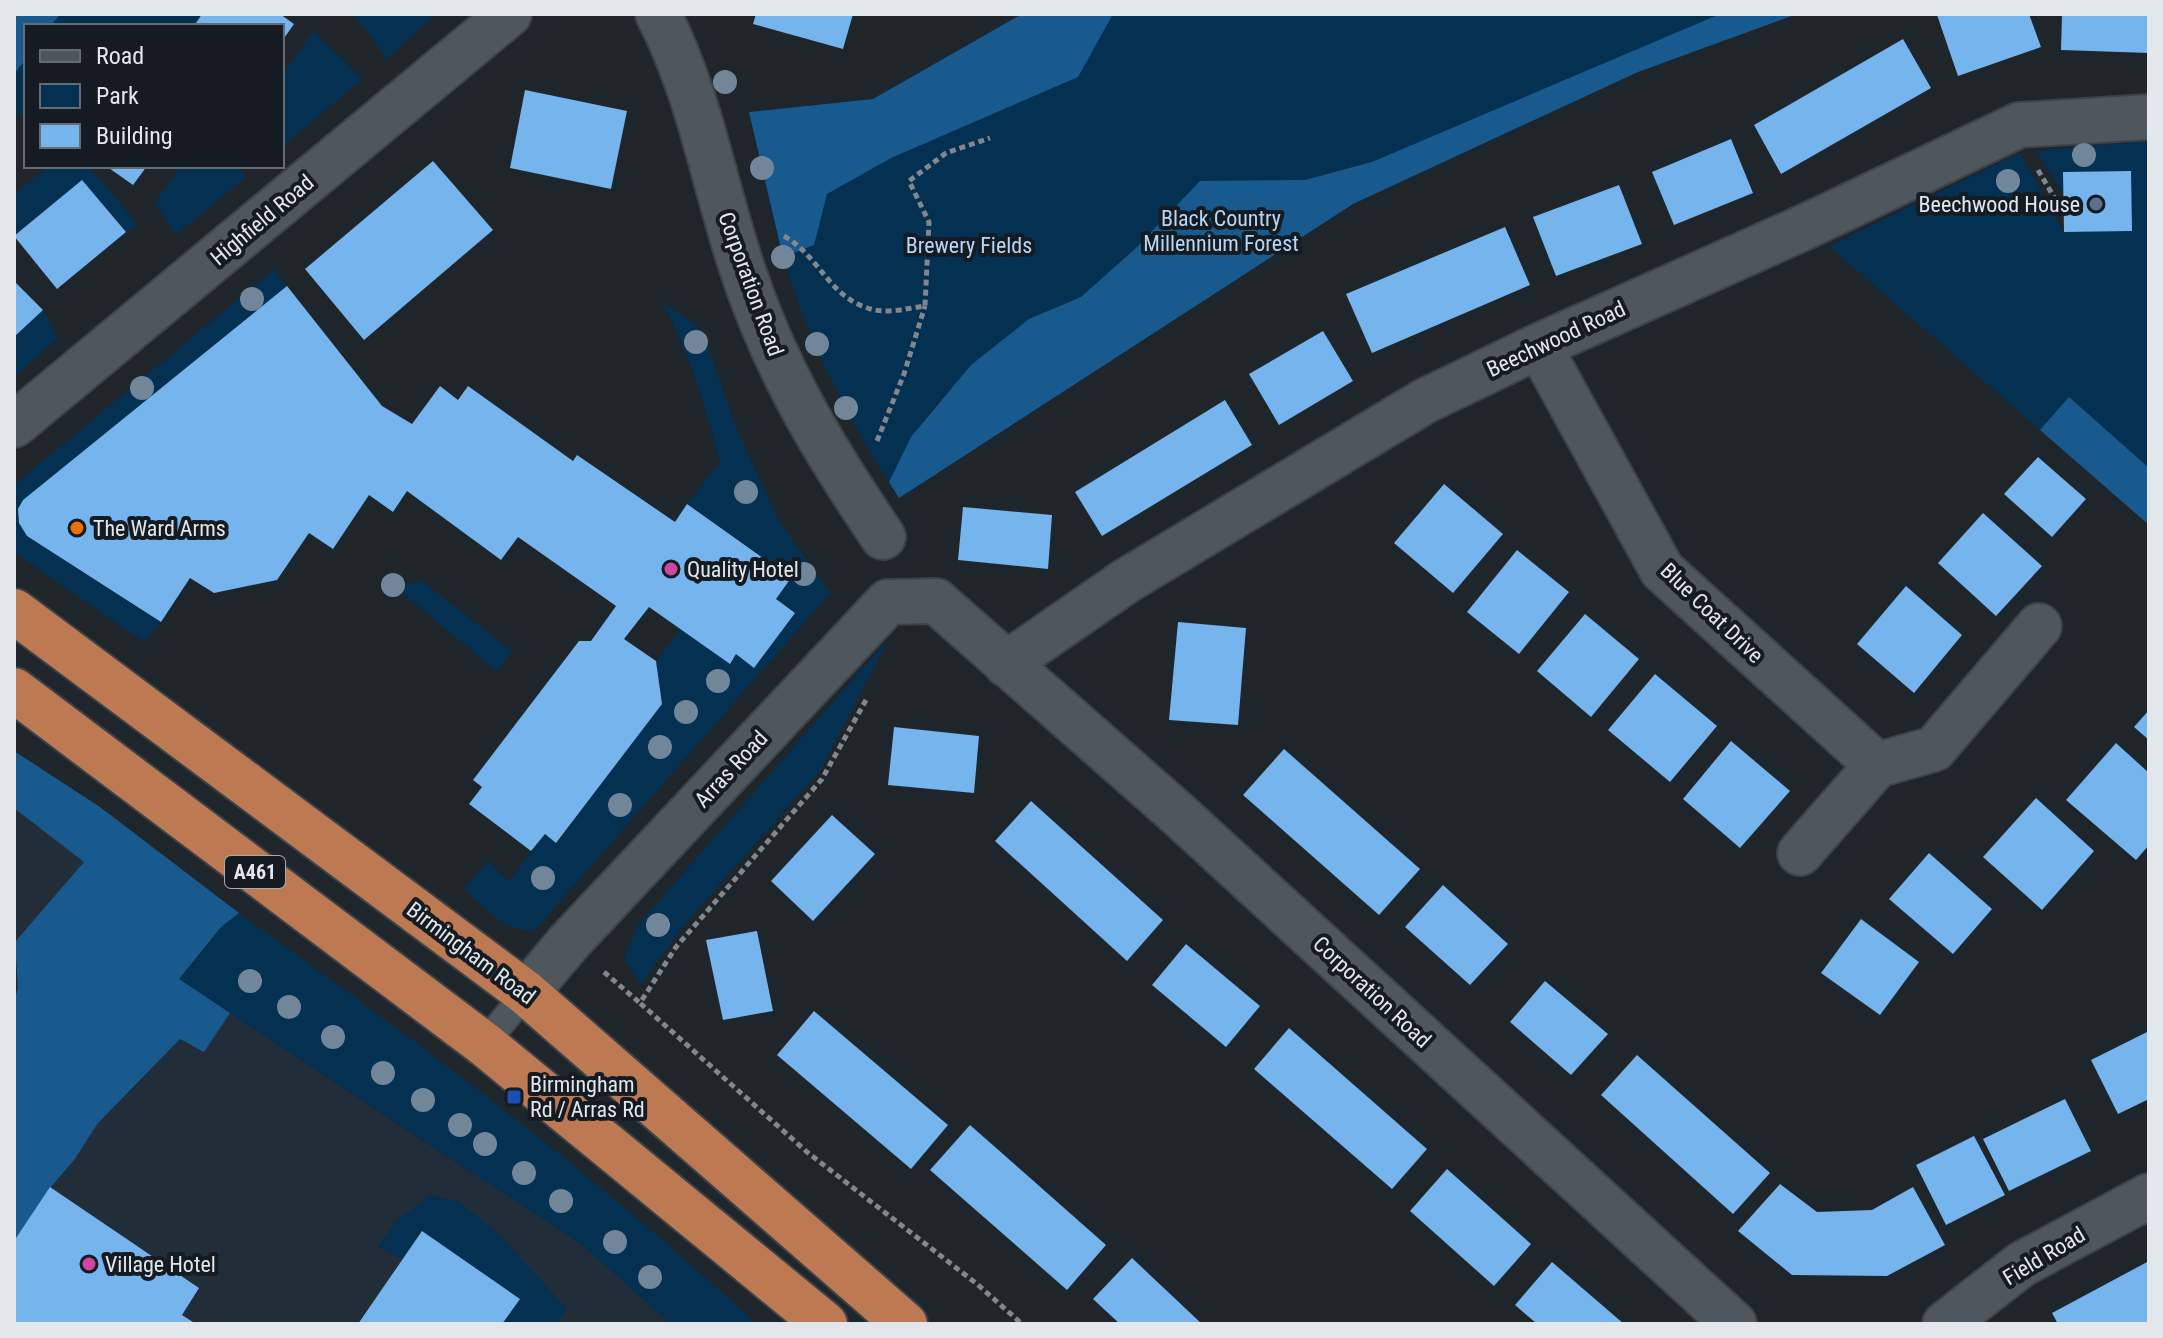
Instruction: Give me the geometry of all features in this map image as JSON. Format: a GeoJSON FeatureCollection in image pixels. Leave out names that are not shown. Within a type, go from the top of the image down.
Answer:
{"type":"FeatureCollection","features":[{"type":"Feature","properties":{"kind":"highway","name":"Birmingham Road"},"geometry":{"type":"LineString","coordinates":[[14,611],[526,993],[905,1324]]}},
{"type":"Feature","properties":{"kind":"highway","name":"A461"},"geometry":{"type":"LineString","coordinates":[[18,694],[484,1044],[825,1324]]}},
{"type":"Feature","properties":{"kind":"street","name":"Highfield Road"},"geometry":{"type":"LineString","coordinates":[[14,425],[509,14]]}},
{"type":"Feature","properties":{"kind":"street","name":"Corporation Road"},"geometry":{"type":"LineString","coordinates":[[658,14],[676,49],[743,273],[789,386],[883,537]]}},
{"type":"Feature","properties":{"kind":"street","name":"Beechwood Road"},"geometry":{"type":"LineString","coordinates":[[1006,664],[1126,581],[1425,401],[1539,346],[1807,226],[2019,125],[2149,117]]}},
{"type":"Feature","properties":{"kind":"street","name":"Blue Coat Drive"},"geometry":{"type":"LineString","coordinates":[[1539,346],[1662,570],[1877,765]]}},
{"type":"Feature","properties":{"kind":"street","name":"Arras Road"},"geometry":{"type":"LineString","coordinates":[[526,993],[569,942],[888,602],[936,601],[1006,664]]}},
{"type":"Feature","properties":{"kind":"street"},"geometry":{"type":"LineString","coordinates":[[1800,853],[1877,765],[1934,749],[2039,626]]}},
{"type":"Feature","properties":{"kind":"street","name":"Corporation Road"},"geometry":{"type":"LineString","coordinates":[[1006,664],[1177,813],[1734,1324]]}},
{"type":"Feature","properties":{"kind":"street","name":"Field Road"},"geometry":{"type":"LineString","coordinates":[[1945,1324],[2022,1264],[2149,1196]]}},
{"type":"Feature","properties":{"kind":"street"},"geometry":{"type":"LineString","coordinates":[[733,1248],[799,1324]]}},
{"type":"Feature","properties":{"kind":"lane","name":"Arras Road"},"geometry":{"type":"LineString","coordinates":[[484,1044],[526,993]]}},
{"type":"Feature","properties":{"kind":"path"},"geometry":{"type":"LineString","coordinates":[[848,485],[874,446],[904,374],[925,306],[929,222],[909,181],[946,153],[990,138]]}},
{"type":"Feature","properties":{"kind":"path"},"geometry":{"type":"LineString","coordinates":[[721,200],[800,245],[849,302],[878,311],[925,306]]}},
{"type":"Feature","properties":{"kind":"path"},"geometry":{"type":"LineString","coordinates":[[866,699],[822,779],[676,947],[640,1003],[807,1152],[977,1284],[1022,1324]]}},
{"type":"Feature","properties":{"kind":"shaded area"},"geometry":{"type":"Polygon","coordinates":[[[14,769],[179,980],[587,1248],[672,1324],[14,1324],[14,769]]]}},
{"type":"Feature","properties":{"kind":"green space"},"geometry":{"type":"Polygon","coordinates":[[[14,14],[60,14],[52,24],[24,24],[24,62],[14,74],[14,14]]]}},
{"type":"Feature","properties":{"kind":"green space"},"geometry":{"type":"Polygon","coordinates":[[[60,14],[202,14],[195,24],[52,24],[60,14]]]}},
{"type":"Feature","properties":{"kind":"green space"},"geometry":{"type":"Polygon","coordinates":[[[354,14],[435,14],[387,59],[354,14]]]}},
{"type":"Feature","properties":{"kind":"green space","name":"Brewery Fields"},"geometry":{"type":"Polygon","coordinates":[[[1022,14],[1797,14],[1638,72],[1353,204],[899,498],[832,381],[804,319],[778,237],[749,112],[873,99],[1022,14]]]}},
{"type":"Feature","properties":{"kind":"green space"},"geometry":{"type":"Polygon","coordinates":[[[1022,14],[1113,14],[1078,77],[891,158],[827,194],[814,245],[783,257],[749,112],[873,99],[1022,14]]]}},
{"type":"Feature","properties":{"kind":"green space","name":"Black Country Millennium Forest"},"geometry":{"type":"Polygon","coordinates":[[[1720,14],[1797,14],[1638,72],[1353,204],[899,498],[889,482],[911,437],[971,365],[1029,319],[1081,297],[1136,248],[1200,181],[1305,180],[1372,162],[1720,14]]]}},
{"type":"Feature","properties":{"kind":"green space"},"geometry":{"type":"Polygon","coordinates":[[[313,31],[363,79],[284,144],[284,72],[313,31]]]}},
{"type":"Feature","properties":{"kind":"green space"},"geometry":{"type":"Polygon","coordinates":[[[24,62],[24,120],[14,108],[14,74],[24,62]]]}},
{"type":"Feature","properties":{"kind":"green space"},"geometry":{"type":"Polygon","coordinates":[[[2149,141],[2149,468],[2069,398],[2040,430],[1829,246],[2020,153],[2064,232],[2064,195],[2036,151],[2149,141]]]}},
{"type":"Feature","properties":{"kind":"green space"},"geometry":{"type":"Polygon","coordinates":[[[46,168],[90,168],[138,224],[126,232],[82,181],[14,236],[14,194],[46,168]]]}},
{"type":"Feature","properties":{"kind":"green space"},"geometry":{"type":"Polygon","coordinates":[[[180,168],[239,168],[246,177],[176,235],[155,203],[180,168]]]}},
{"type":"Feature","properties":{"kind":"green space"},"geometry":{"type":"Polygon","coordinates":[[[274,269],[287,286],[27,536],[161,622],[144,642],[14,552],[14,485],[274,269]]]}},
{"type":"Feature","properties":{"kind":"green space"},"geometry":{"type":"Polygon","coordinates":[[[662,302],[697,326],[710,352],[734,422],[777,518],[830,593],[534,931],[523,930],[504,923],[464,889],[488,861],[509,881],[545,834],[557,843],[662,704],[656,661],[681,629],[736,654],[754,668],[795,613],[776,599],[791,577],[687,504],[720,462],[689,360],[662,302]]]}},
{"type":"Feature","properties":{"kind":"green space"},"geometry":{"type":"Polygon","coordinates":[[[43,310],[58,338],[14,377],[14,337],[43,310]]]}},
{"type":"Feature","properties":{"kind":"green space"},"geometry":{"type":"Polygon","coordinates":[[[2069,397],[2149,468],[2149,525],[2040,430],[2069,397]]]}},
{"type":"Feature","properties":{"kind":"green space"},"geometry":{"type":"Polygon","coordinates":[[[423,582],[513,652],[496,671],[393,585],[423,582]]]}},
{"type":"Feature","properties":{"kind":"green space"},"geometry":{"type":"Polygon","coordinates":[[[889,638],[820,771],[690,918],[641,984],[624,959],[638,925],[889,638]]]}},
{"type":"Feature","properties":{"kind":"green space"},"geometry":{"type":"Polygon","coordinates":[[[14,751],[100,807],[239,913],[221,927],[179,979],[230,1013],[204,1052],[180,1039],[98,1123],[14,1241],[14,1002],[18,988],[15,942],[84,862],[14,808],[14,751]]]}},
{"type":"Feature","properties":{"kind":"green space"},"geometry":{"type":"Polygon","coordinates":[[[239,913],[541,1139],[638,1219],[756,1324],[671,1324],[581,1244],[179,980],[221,927],[239,913]]]}},
{"type":"Feature","properties":{"kind":"green space"},"geometry":{"type":"Polygon","coordinates":[[[430,1196],[458,1201],[498,1234],[567,1309],[556,1324],[502,1324],[519,1300],[422,1231],[402,1259],[378,1247],[397,1220],[430,1196]]]}},
{"type":"Feature","properties":{"kind":"building"},"geometry":{"type":"Polygon","coordinates":[[[202,14],[280,14],[294,24],[284,38],[284,24],[195,24],[202,14]]]}},
{"type":"Feature","properties":{"kind":"building"},"geometry":{"type":"Polygon","coordinates":[[[756,14],[853,14],[843,49],[753,24],[756,14]]]}},
{"type":"Feature","properties":{"kind":"building"},"geometry":{"type":"Polygon","coordinates":[[[2029,14],[2041,47],[1958,76],[1937,15],[2029,14]]]}},
{"type":"Feature","properties":{"kind":"building"},"geometry":{"type":"Polygon","coordinates":[[[2062,14],[2149,14],[2149,53],[2061,50],[2062,14]]]}},
{"type":"Feature","properties":{"kind":"building"},"geometry":{"type":"Polygon","coordinates":[[[1903,39],[1931,88],[1781,174],[1754,125],[1903,39]]]}},
{"type":"Feature","properties":{"kind":"building"},"geometry":{"type":"Polygon","coordinates":[[[525,90],[627,111],[611,189],[510,168],[525,90]]]}},
{"type":"Feature","properties":{"kind":"building"},"geometry":{"type":"Polygon","coordinates":[[[1731,139],[1753,193],[1674,225],[1652,172],[1731,139]]]}},
{"type":"Feature","properties":{"kind":"building"},"geometry":{"type":"Polygon","coordinates":[[[433,161],[493,230],[364,340],[305,269],[433,161]]]}},
{"type":"Feature","properties":{"kind":"building"},"geometry":{"type":"Polygon","coordinates":[[[109,168],[146,168],[133,185],[109,168]]]}},
{"type":"Feature","properties":{"kind":"building"},"geometry":{"type":"Polygon","coordinates":[[[2131,171],[2132,231],[2064,232],[2063,172],[2131,171]]]}},
{"type":"Feature","properties":{"kind":"building"},"geometry":{"type":"Polygon","coordinates":[[[82,180],[126,232],[57,289],[14,236],[82,180]]]}},
{"type":"Feature","properties":{"kind":"building"},"geometry":{"type":"Polygon","coordinates":[[[1619,185],[1642,244],[1556,276],[1533,217],[1619,185]]]}},
{"type":"Feature","properties":{"kind":"building"},"geometry":{"type":"Polygon","coordinates":[[[1505,227],[1530,285],[1372,353],[1346,294],[1505,227]]]}},
{"type":"Feature","properties":{"kind":"building"},"geometry":{"type":"Polygon","coordinates":[[[14,281],[43,310],[14,337],[14,281]]]}},
{"type":"Feature","properties":{"kind":"building","name":"Quality Hotel"},"geometry":{"type":"Polygon","coordinates":[[[287,286],[382,406],[412,424],[440,386],[458,400],[468,386],[573,461],[577,455],[675,522],[687,504],[791,578],[776,599],[795,613],[754,668],[736,654],[730,664],[649,607],[624,639],[656,661],[662,704],[556,843],[545,834],[531,851],[469,804],[482,787],[473,780],[579,641],[591,641],[616,606],[518,537],[501,560],[407,491],[393,512],[369,495],[333,549],[309,533],[277,580],[214,593],[190,578],[161,622],[27,536],[19,523],[18,509],[23,500],[287,286]]]}},
{"type":"Feature","properties":{"kind":"building"},"geometry":{"type":"Polygon","coordinates":[[[1323,331],[1353,381],[1279,425],[1249,374],[1323,331]]]}},
{"type":"Feature","properties":{"kind":"building"},"geometry":{"type":"Polygon","coordinates":[[[1225,400],[1252,445],[1102,536],[1075,492],[1225,400]]]}},
{"type":"Feature","properties":{"kind":"building"},"geometry":{"type":"Polygon","coordinates":[[[2038,457],[2086,499],[2052,537],[2004,494],[2038,457]]]}},
{"type":"Feature","properties":{"kind":"building"},"geometry":{"type":"Polygon","coordinates":[[[1444,484],[1503,534],[1453,593],[1394,543],[1444,484]]]}},
{"type":"Feature","properties":{"kind":"building"},"geometry":{"type":"Polygon","coordinates":[[[963,507],[1052,515],[1048,569],[958,560],[963,507]]]}},
{"type":"Feature","properties":{"kind":"building"},"geometry":{"type":"Polygon","coordinates":[[[1983,513],[2042,566],[1996,616],[1938,563],[1983,513]]]}},
{"type":"Feature","properties":{"kind":"building"},"geometry":{"type":"Polygon","coordinates":[[[1517,550],[1569,592],[1519,654],[1467,612],[1517,550]]]}},
{"type":"Feature","properties":{"kind":"building"},"geometry":{"type":"Polygon","coordinates":[[[1906,586],[1962,635],[1914,693],[1857,644],[1906,586]]]}},
{"type":"Feature","properties":{"kind":"building"},"geometry":{"type":"Polygon","coordinates":[[[1585,614],[1639,659],[1591,717],[1537,671],[1585,614]]]}},
{"type":"Feature","properties":{"kind":"building"},"geometry":{"type":"Polygon","coordinates":[[[1178,622],[1246,628],[1238,725],[1169,720],[1178,622]]]}},
{"type":"Feature","properties":{"kind":"building"},"geometry":{"type":"Polygon","coordinates":[[[1655,674],[1717,726],[1670,782],[1608,730],[1655,674]]]}},
{"type":"Feature","properties":{"kind":"building"},"geometry":{"type":"Polygon","coordinates":[[[2149,710],[2149,740],[2134,727],[2149,710]]]}},
{"type":"Feature","properties":{"kind":"building"},"geometry":{"type":"Polygon","coordinates":[[[894,727],[979,736],[974,793],[888,785],[894,727]]]}},
{"type":"Feature","properties":{"kind":"building"},"geometry":{"type":"Polygon","coordinates":[[[1731,741],[1790,791],[1740,848],[1683,799],[1731,741]]]}},
{"type":"Feature","properties":{"kind":"building"},"geometry":{"type":"Polygon","coordinates":[[[2116,743],[2149,773],[2149,845],[2136,860],[2066,800],[2116,743]]]}},
{"type":"Feature","properties":{"kind":"building"},"geometry":{"type":"Polygon","coordinates":[[[1284,749],[1420,869],[1379,915],[1243,795],[1284,749]]]}},
{"type":"Feature","properties":{"kind":"building"},"geometry":{"type":"Polygon","coordinates":[[[2036,798],[2094,851],[2042,910],[1983,857],[2036,798]]]}},
{"type":"Feature","properties":{"kind":"building"},"geometry":{"type":"Polygon","coordinates":[[[1031,801],[1163,920],[1127,961],[995,841],[1031,801]]]}},
{"type":"Feature","properties":{"kind":"building"},"geometry":{"type":"Polygon","coordinates":[[[832,815],[875,854],[813,921],[771,881],[832,815]]]}},
{"type":"Feature","properties":{"kind":"building"},"geometry":{"type":"Polygon","coordinates":[[[1929,853],[1992,909],[1953,954],[1889,899],[1929,853]]]}},
{"type":"Feature","properties":{"kind":"building"},"geometry":{"type":"Polygon","coordinates":[[[1443,885],[1508,944],[1470,985],[1405,927],[1443,885]]]}},
{"type":"Feature","properties":{"kind":"building"},"geometry":{"type":"Polygon","coordinates":[[[1861,919],[1919,962],[1880,1015],[1821,973],[1861,919]]]}},
{"type":"Feature","properties":{"kind":"building"},"geometry":{"type":"Polygon","coordinates":[[[757,931],[773,1011],[723,1020],[706,940],[757,931]]]}},
{"type":"Feature","properties":{"kind":"building"},"geometry":{"type":"Polygon","coordinates":[[[1186,944],[1260,1006],[1226,1047],[1152,985],[1186,944]]]}},
{"type":"Feature","properties":{"kind":"building"},"geometry":{"type":"Polygon","coordinates":[[[1545,981],[1608,1034],[1571,1075],[1510,1022],[1545,981]]]}},
{"type":"Feature","properties":{"kind":"building"},"geometry":{"type":"Polygon","coordinates":[[[814,1011],[948,1125],[911,1169],[777,1055],[814,1011]]]}},
{"type":"Feature","properties":{"kind":"building"},"geometry":{"type":"Polygon","coordinates":[[[1289,1028],[1427,1149],[1392,1189],[1254,1069],[1289,1028]]]}},
{"type":"Feature","properties":{"kind":"building"},"geometry":{"type":"Polygon","coordinates":[[[2149,1031],[2149,1099],[2118,1114],[2091,1060],[2149,1031]]]}},
{"type":"Feature","properties":{"kind":"building"},"geometry":{"type":"Polygon","coordinates":[[[1637,1055],[1770,1173],[1733,1214],[1601,1095],[1637,1055]]]}},
{"type":"Feature","properties":{"kind":"building"},"geometry":{"type":"Polygon","coordinates":[[[2065,1099],[2091,1151],[2009,1191],[1983,1139],[2065,1099]]]}},
{"type":"Feature","properties":{"kind":"building"},"geometry":{"type":"Polygon","coordinates":[[[970,1125],[1106,1245],[1067,1290],[930,1170],[970,1125]]]}},
{"type":"Feature","properties":{"kind":"building"},"geometry":{"type":"Polygon","coordinates":[[[1974,1136],[2005,1195],[1946,1225],[1916,1165],[1974,1136]]]}},
{"type":"Feature","properties":{"kind":"building"},"geometry":{"type":"Polygon","coordinates":[[[1447,1169],[1531,1244],[1494,1286],[1410,1211],[1447,1169]]]}},
{"type":"Feature","properties":{"kind":"building"},"geometry":{"type":"Polygon","coordinates":[[[1780,1184],[1817,1212],[1872,1210],[1913,1187],[1945,1245],[1887,1276],[1792,1275],[1738,1231],[1780,1184]]]}},
{"type":"Feature","properties":{"kind":"building","name":"Village Hotel"},"geometry":{"type":"Polygon","coordinates":[[[50,1187],[199,1288],[182,1315],[196,1324],[14,1324],[14,1241],[50,1187]]]}},
{"type":"Feature","properties":{"kind":"building"},"geometry":{"type":"Polygon","coordinates":[[[422,1231],[520,1299],[502,1324],[358,1324],[422,1231]]]}},
{"type":"Feature","properties":{"kind":"building"},"geometry":{"type":"Polygon","coordinates":[[[1132,1258],[1202,1324],[1120,1324],[1093,1299],[1132,1258]]]}},
{"type":"Feature","properties":{"kind":"building"},"geometry":{"type":"Polygon","coordinates":[[[2149,1261],[2149,1324],[2058,1324],[2052,1313],[2149,1261]]]}},
{"type":"Feature","properties":{"kind":"building"},"geometry":{"type":"Polygon","coordinates":[[[1552,1262],[1624,1324],[1537,1324],[1515,1305],[1552,1262]]]}},
{"type":"Feature","properties":{"kind":"place","name":"Beechwood House"},"geometry":{"type":"Point","coordinates":[2096,204]}},
{"type":"Feature","properties":{"kind":"place","name":"The Ward Arms"},"geometry":{"type":"Point","coordinates":[77,528]}},
{"type":"Feature","properties":{"kind":"place","name":"Quality Hotel"},"geometry":{"type":"Point","coordinates":[671,569]}},
{"type":"Feature","properties":{"kind":"place","name":"Birmingham Rd / Arras Rd"},"geometry":{"type":"Point","coordinates":[514,1097]}},
{"type":"Feature","properties":{"kind":"place","name":"Village Hotel"},"geometry":{"type":"Point","coordinates":[89,1264]}}]}
